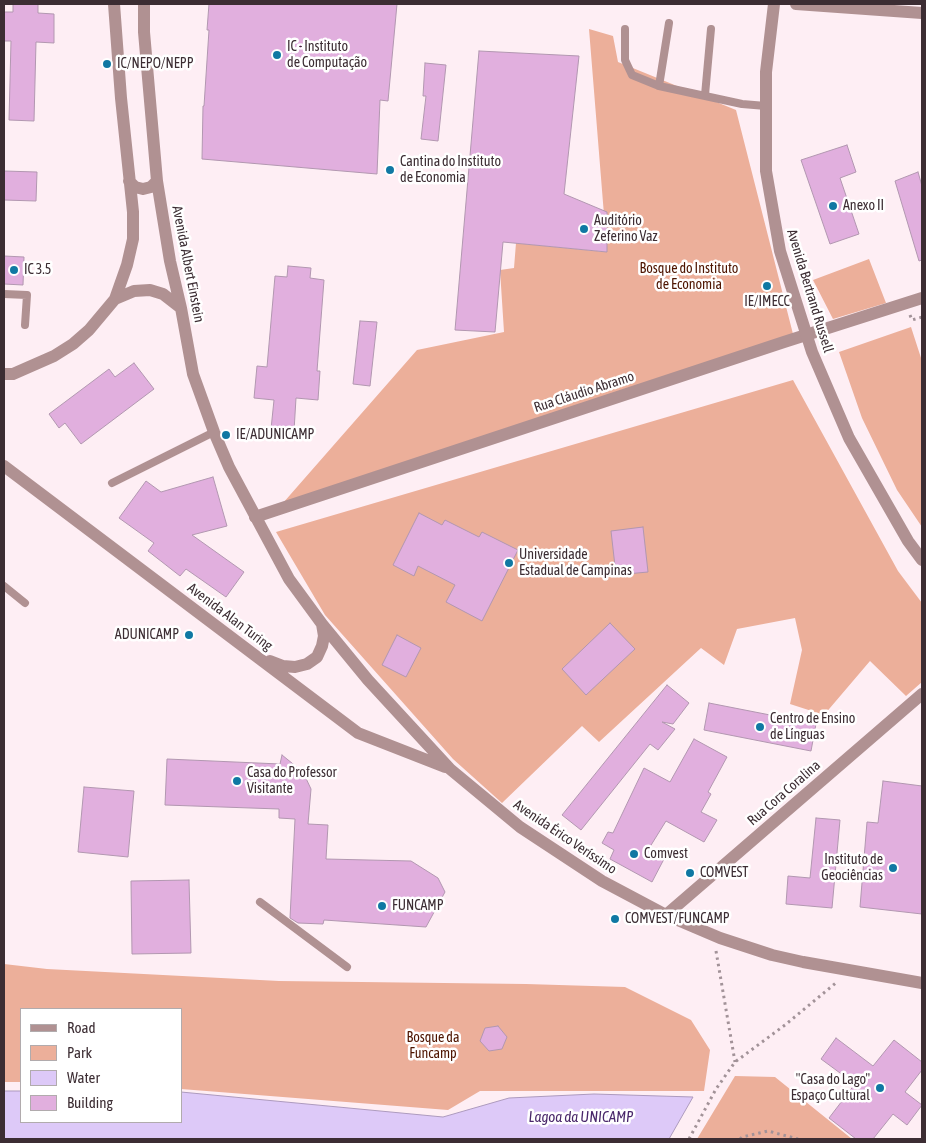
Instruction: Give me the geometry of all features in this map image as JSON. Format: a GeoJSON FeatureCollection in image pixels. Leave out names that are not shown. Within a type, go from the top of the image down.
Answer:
{"type":"FeatureCollection","features":[{"type":"Feature","properties":{"kind":"street"},"geometry":{"type":"LineString","coordinates":[[7,377],[45,360],[73,344],[89,330],[115,299],[127,265],[133,239],[134,212],[121,98],[114,4]]}},
{"type":"Feature","properties":{"kind":"street","name":"Avenida Albert Einstein"},"geometry":{"type":"LineString","coordinates":[[144,4],[144,32],[157,181],[170,261],[193,374],[229,467],[255,517]]}},
{"type":"Feature","properties":{"kind":"street","name":"Avenida Bertrand Russell"},"geometry":{"type":"LineString","coordinates":[[774,4],[766,72],[766,171],[780,251],[815,361],[849,438],[908,541],[922,560]]}},
{"type":"Feature","properties":{"kind":"street"},"geometry":{"type":"LineString","coordinates":[[796,4],[922,13]]}},
{"type":"Feature","properties":{"kind":"street"},"geometry":{"type":"LineString","coordinates":[[129,181],[135,187],[143,189],[151,187],[157,181]]}},
{"type":"Feature","properties":{"kind":"street"},"geometry":{"type":"LineString","coordinates":[[115,299],[134,291],[150,290],[163,294],[181,308]]}},
{"type":"Feature","properties":{"kind":"street","name":"Rua Cláudio Abramo"},"geometry":{"type":"LineString","coordinates":[[255,517],[806,334],[922,298]]}},
{"type":"Feature","properties":{"kind":"street","name":"Avenida Alan Turing"},"geometry":{"type":"LineString","coordinates":[[4,466],[358,732],[450,769]]}},
{"type":"Feature","properties":{"kind":"street","name":"Avenida Érico Veríssimo"},"geometry":{"type":"LineString","coordinates":[[255,517],[289,579],[322,624],[368,680],[450,769],[520,827],[602,881],[666,914],[720,938],[772,955],[922,983]]}},
{"type":"Feature","properties":{"kind":"street"},"geometry":{"type":"LineString","coordinates":[[259,656],[283,666],[295,667],[307,664],[317,658],[322,646],[324,636],[322,624]]}},
{"type":"Feature","properties":{"kind":"street","name":"Rua Cora Coralina"},"geometry":{"type":"LineString","coordinates":[[666,914],[922,694]]}},
{"type":"Feature","properties":{"kind":"lane"},"geometry":{"type":"LineString","coordinates":[[659,86],[669,23]]}},
{"type":"Feature","properties":{"kind":"lane"},"geometry":{"type":"LineString","coordinates":[[625,29],[625,60],[632,75],[659,86],[742,104],[766,106]]}},
{"type":"Feature","properties":{"kind":"lane"},"geometry":{"type":"LineString","coordinates":[[705,95],[712,29]]}},
{"type":"Feature","properties":{"kind":"lane"},"geometry":{"type":"LineString","coordinates":[[4,294],[27,295],[25,325]]}},
{"type":"Feature","properties":{"kind":"lane"},"geometry":{"type":"LineString","coordinates":[[112,483],[214,432]]}},
{"type":"Feature","properties":{"kind":"lane"},"geometry":{"type":"LineString","coordinates":[[4,586],[25,603]]}},
{"type":"Feature","properties":{"kind":"lane"},"geometry":{"type":"LineString","coordinates":[[260,902],[347,967]]}},
{"type":"Feature","properties":{"kind":"path"},"geometry":{"type":"LineString","coordinates":[[912,320],[922,317]]}},
{"type":"Feature","properties":{"kind":"path"},"geometry":{"type":"LineString","coordinates":[[716,948],[735,1062]]}},
{"type":"Feature","properties":{"kind":"path"},"geometry":{"type":"LineString","coordinates":[[689,1139],[716,1089],[735,1062],[852,971]]}},
{"type":"Feature","properties":{"kind":"path"},"geometry":{"type":"LineString","coordinates":[[740,1139],[768,1130],[798,1139]]}},
{"type":"Feature","properties":{"kind":"green space","name":"Bosque do Instituto de Economia"},"geometry":{"type":"Polygon","coordinates":[[[589,29],[613,36],[618,62],[736,110],[793,334],[283,503],[417,350],[504,332],[500,270],[514,268],[516,243],[607,252],[589,29]]]}},
{"type":"Feature","properties":{"kind":"green space"},"geometry":{"type":"Polygon","coordinates":[[[869,259],[886,303],[833,319],[813,280],[869,259]]]}},
{"type":"Feature","properties":{"kind":"green space"},"geometry":{"type":"Polygon","coordinates":[[[911,327],[922,361],[922,527],[897,490],[862,418],[839,352],[911,327]]]}},
{"type":"Feature","properties":{"kind":"green space"},"geometry":{"type":"Polygon","coordinates":[[[793,380],[898,571],[922,603],[922,682],[906,696],[870,661],[824,715],[790,704],[802,650],[795,618],[737,629],[724,665],[701,648],[599,742],[582,726],[502,803],[453,759],[325,615],[276,532],[793,380]]]}},
{"type":"Feature","properties":{"kind":"green space","name":"Bosque da Funcamp"},"geometry":{"type":"Polygon","coordinates":[[[4,964],[47,969],[279,981],[625,987],[691,1020],[710,1050],[704,1091],[480,1091],[448,1110],[182,1089],[182,1008],[20,1008],[20,1082],[4,1082],[4,964]]]}},
{"type":"Feature","properties":{"kind":"green space"},"geometry":{"type":"Polygon","coordinates":[[[735,1076],[775,1077],[852,1139],[697,1139],[735,1076]]]}},
{"type":"Feature","properties":{"kind":"water","name":"Lagoa da UNICAMP"},"geometry":{"type":"Polygon","coordinates":[[[4,1091],[20,1091],[20,1123],[182,1123],[182,1092],[443,1117],[509,1098],[594,1094],[693,1097],[669,1139],[4,1139],[4,1091]]]}},
{"type":"Feature","properties":{"kind":"building"},"geometry":{"type":"Polygon","coordinates":[[[13,4],[38,4],[38,13],[54,14],[54,43],[36,42],[34,121],[9,120],[11,41],[4,41],[4,12],[13,12],[13,4]]]}},
{"type":"Feature","properties":{"kind":"building"},"geometry":{"type":"Polygon","coordinates":[[[209,4],[397,4],[388,101],[380,100],[377,174],[202,159],[209,4]]]}},
{"type":"Feature","properties":{"kind":"building"},"geometry":{"type":"Polygon","coordinates":[[[479,51],[579,56],[564,194],[607,212],[607,252],[503,242],[495,332],[455,330],[479,51]]]}},
{"type":"Feature","properties":{"kind":"building"},"geometry":{"type":"Polygon","coordinates":[[[425,63],[446,65],[438,141],[421,139],[426,96],[423,96],[425,63]]]}},
{"type":"Feature","properties":{"kind":"building","name":"Anexo II"},"geometry":{"type":"Polygon","coordinates":[[[847,145],[856,172],[840,178],[859,234],[830,244],[801,160],[847,145]]]}},
{"type":"Feature","properties":{"kind":"building"},"geometry":{"type":"Polygon","coordinates":[[[4,171],[37,172],[36,201],[4,200],[4,171]]]}},
{"type":"Feature","properties":{"kind":"building"},"geometry":{"type":"Polygon","coordinates":[[[918,172],[922,186],[922,260],[919,261],[895,181],[918,172]]]}},
{"type":"Feature","properties":{"kind":"building","name":"IC 3.5"},"geometry":{"type":"Polygon","coordinates":[[[4,256],[24,257],[23,285],[4,284],[4,256]]]}},
{"type":"Feature","properties":{"kind":"building"},"geometry":{"type":"Polygon","coordinates":[[[288,266],[311,268],[310,278],[324,280],[317,371],[320,371],[318,400],[296,398],[294,431],[271,429],[274,400],[254,398],[257,366],[267,367],[275,276],[287,277],[288,266]]]}},
{"type":"Feature","properties":{"kind":"building"},"geometry":{"type":"Polygon","coordinates":[[[360,321],[377,322],[370,386],[353,384],[360,321]]]}},
{"type":"Feature","properties":{"kind":"building"},"geometry":{"type":"Polygon","coordinates":[[[134,363],[154,389],[81,444],[65,423],[59,428],[49,414],[109,369],[115,377],[134,363]]]}},
{"type":"Feature","properties":{"kind":"building"},"geometry":{"type":"Polygon","coordinates":[[[213,477],[227,526],[192,535],[244,572],[226,597],[186,569],[180,576],[148,551],[154,543],[119,518],[146,481],[161,492],[213,477]]]}},
{"type":"Feature","properties":{"kind":"building"},"geometry":{"type":"Polygon","coordinates":[[[419,513],[442,525],[445,520],[479,537],[482,532],[518,550],[482,621],[446,602],[455,585],[418,566],[414,576],[393,565],[419,513]]]}},
{"type":"Feature","properties":{"kind":"building"},"geometry":{"type":"Polygon","coordinates":[[[643,527],[648,572],[616,575],[611,531],[643,527]]]}},
{"type":"Feature","properties":{"kind":"building"},"geometry":{"type":"Polygon","coordinates":[[[610,623],[635,649],[586,695],[562,669],[610,623]]]}},
{"type":"Feature","properties":{"kind":"building"},"geometry":{"type":"Polygon","coordinates":[[[397,635],[421,648],[406,677],[382,665],[397,635]]]}},
{"type":"Feature","properties":{"kind":"building"},"geometry":{"type":"Polygon","coordinates":[[[667,685],[689,703],[673,724],[662,722],[675,729],[658,750],[650,744],[581,830],[562,815],[667,685]]]}},
{"type":"Feature","properties":{"kind":"building","name":"Centro de Ensino de Línguas"},"geometry":{"type":"Polygon","coordinates":[[[709,703],[816,724],[811,751],[704,730],[709,703]]]}},
{"type":"Feature","properties":{"kind":"building"},"geometry":{"type":"Polygon","coordinates":[[[694,739],[727,757],[708,792],[711,794],[701,812],[717,820],[704,842],[666,821],[648,850],[664,859],[652,882],[610,859],[614,850],[602,843],[608,832],[613,833],[644,768],[670,782],[694,739]]]}},
{"type":"Feature","properties":{"kind":"building"},"geometry":{"type":"Polygon","coordinates":[[[282,755],[303,772],[311,789],[308,824],[328,825],[326,859],[411,861],[438,878],[445,892],[426,927],[324,920],[323,924],[298,923],[290,918],[295,819],[279,818],[279,809],[165,805],[167,759],[280,764],[282,755]]]}},
{"type":"Feature","properties":{"kind":"building","name":"Instituto de Geociências"},"geometry":{"type":"Polygon","coordinates":[[[883,781],[922,786],[922,914],[860,907],[867,822],[878,823],[883,781]]]}},
{"type":"Feature","properties":{"kind":"building"},"geometry":{"type":"Polygon","coordinates":[[[84,787],[134,791],[128,857],[78,852],[84,787]]]}},
{"type":"Feature","properties":{"kind":"building"},"geometry":{"type":"Polygon","coordinates":[[[816,818],[840,820],[832,908],[786,904],[788,876],[810,878],[816,818]]]}},
{"type":"Feature","properties":{"kind":"building"},"geometry":{"type":"Polygon","coordinates":[[[189,880],[191,953],[132,954],[131,881],[189,880]]]}},
{"type":"Feature","properties":{"kind":"building"},"geometry":{"type":"Polygon","coordinates":[[[498,1026],[507,1037],[502,1049],[489,1051],[480,1041],[485,1028],[498,1026]]]}},
{"type":"Feature","properties":{"kind":"building","name":"\"Casa do Lago\" Espaço Cultural"},"geometry":{"type":"Polygon","coordinates":[[[836,1038],[873,1066],[894,1040],[922,1062],[922,1070],[905,1092],[922,1105],[907,1125],[893,1114],[873,1139],[856,1139],[829,1118],[855,1084],[821,1059],[836,1038]]]}},
{"type":"Feature","properties":{"kind":"place","name":"IC - Instituto de Computação"},"geometry":{"type":"Point","coordinates":[277,55]}},
{"type":"Feature","properties":{"kind":"place","name":"IC/NEPO/NEPP"},"geometry":{"type":"Point","coordinates":[107,64]}},
{"type":"Feature","properties":{"kind":"place","name":"Cantina do Instituto de Economia"},"geometry":{"type":"Point","coordinates":[390,170]}},
{"type":"Feature","properties":{"kind":"place","name":"Anexo II"},"geometry":{"type":"Point","coordinates":[833,206]}},
{"type":"Feature","properties":{"kind":"place","name":"Auditório Zeferino Vaz"},"geometry":{"type":"Point","coordinates":[584,229]}},
{"type":"Feature","properties":{"kind":"place","name":"IC 3.5"},"geometry":{"type":"Point","coordinates":[14,270]}},
{"type":"Feature","properties":{"kind":"place","name":"IE/IMECC"},"geometry":{"type":"Point","coordinates":[767,286]}},
{"type":"Feature","properties":{"kind":"place","name":"IE/ADUNICAMP"},"geometry":{"type":"Point","coordinates":[226,435]}},
{"type":"Feature","properties":{"kind":"place","name":"Universidade Estadual de Campinas"},"geometry":{"type":"Point","coordinates":[509,563]}},
{"type":"Feature","properties":{"kind":"place","name":"ADUNICAMP"},"geometry":{"type":"Point","coordinates":[189,635]}},
{"type":"Feature","properties":{"kind":"place","name":"Centro de Ensino de Línguas"},"geometry":{"type":"Point","coordinates":[760,727]}},
{"type":"Feature","properties":{"kind":"place","name":"Casa do Professor Visitante"},"geometry":{"type":"Point","coordinates":[237,781]}},
{"type":"Feature","properties":{"kind":"place","name":"Comvest"},"geometry":{"type":"Point","coordinates":[634,854]}},
{"type":"Feature","properties":{"kind":"place","name":"Instituto de Geociências"},"geometry":{"type":"Point","coordinates":[893,868]}},
{"type":"Feature","properties":{"kind":"place","name":"COMVEST"},"geometry":{"type":"Point","coordinates":[690,873]}},
{"type":"Feature","properties":{"kind":"place","name":"FUNCAMP"},"geometry":{"type":"Point","coordinates":[382,906]}},
{"type":"Feature","properties":{"kind":"place","name":"COMVEST/FUNCAMP"},"geometry":{"type":"Point","coordinates":[615,919]}},
{"type":"Feature","properties":{"kind":"place","name":"\"Casa do Lago\" Espaço Cultural"},"geometry":{"type":"Point","coordinates":[880,1088]}}]}
